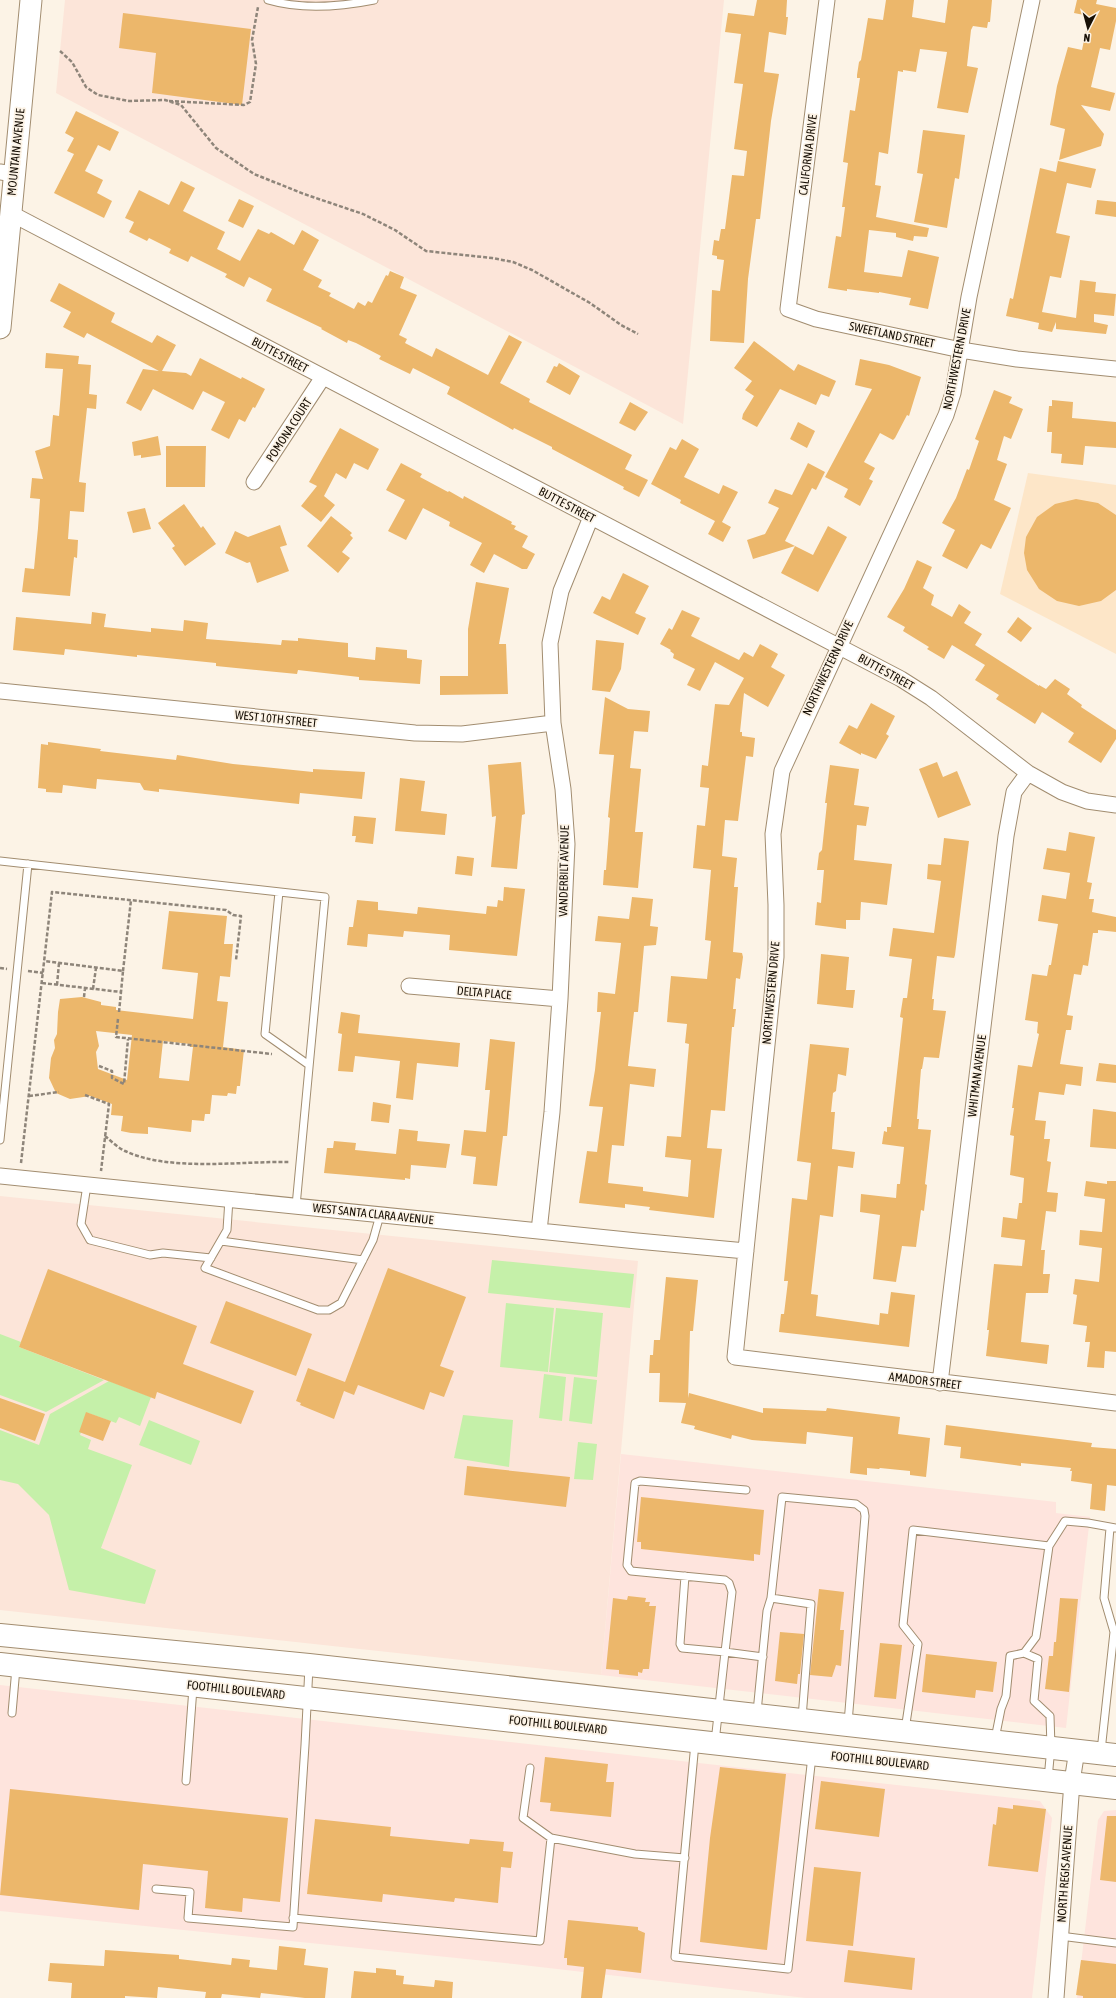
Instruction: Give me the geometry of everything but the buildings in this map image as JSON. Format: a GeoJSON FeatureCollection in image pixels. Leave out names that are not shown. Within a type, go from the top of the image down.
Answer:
{"type":"FeatureCollection","features":[{"type":"Feature","properties":{"kind":"main road","name":"MOUNTAIN AVENUE"},"geometry":{"type":"LineString","coordinates":[[0,328],[10,213],[7,173],[31,0]]}},
{"type":"Feature","properties":{"kind":"main road"},"geometry":{"type":"LineString","coordinates":[[0,1635],[309,1665],[1108,1754]]}},
{"type":"Feature","properties":{"kind":"main road","name":"FOOTHILL BOULEVARD"},"geometry":{"type":"LineString","coordinates":[[8,1665],[1116,1788]]}},
{"type":"Feature","properties":{"kind":"street","name":"CALIFORNIA DRIVE"},"geometry":{"type":"LineString","coordinates":[[788,309],[828,0]]}},
{"type":"Feature","properties":{"kind":"street","name":"NORTHWESTERN DRIVE"},"geometry":{"type":"LineString","coordinates":[[735,1357],[776,957],[776,905],[773,834],[776,802],[782,771],[838,646],[946,415],[953,393],[969,297],[1032,0]]}},
{"type":"Feature","properties":{"kind":"street","name":"BUTTE STREET"},"geometry":{"type":"LineString","coordinates":[[10,213],[901,679],[931,698],[1028,773],[1062,792],[1087,801],[1116,806]]}},
{"type":"Feature","properties":{"kind":"street","name":"SWEETLAND STREET"},"geometry":{"type":"LineString","coordinates":[[788,309],[816,319],[960,350],[1017,359],[1116,369]]}},
{"type":"Feature","properties":{"kind":"street","name":"POMONA COURT"},"geometry":{"type":"LineString","coordinates":[[254,482],[323,377]]}},
{"type":"Feature","properties":{"kind":"street","name":"VANDERBILT AVENUE"},"geometry":{"type":"LineString","coordinates":[[539,1231],[552,1112],[560,1000],[567,844],[563,789],[553,723],[550,643],[561,592],[591,517]]}},
{"type":"Feature","properties":{"kind":"street","name":"WEST 10TH STREET"},"geometry":{"type":"LineString","coordinates":[[0,691],[415,733],[462,734],[553,723]]}},
{"type":"Feature","properties":{"kind":"street","name":"WHITMAN AVENUE"},"geometry":{"type":"LineString","coordinates":[[940,1383],[1006,836],[1014,792],[1028,773]]}},
{"type":"Feature","properties":{"kind":"street","name":"DELTA PLACE"},"geometry":{"type":"LineString","coordinates":[[409,986],[560,1000]]}},
{"type":"Feature","properties":{"kind":"street","name":"WEST SANTA CLARA AVENUE"},"geometry":{"type":"LineString","coordinates":[[0,1176],[539,1231],[746,1250]]}},
{"type":"Feature","properties":{"kind":"street","name":"AMADOR STREET"},"geometry":{"type":"LineString","coordinates":[[735,1357],[940,1383],[1116,1403]]}},
{"type":"Feature","properties":{"kind":"street","name":"NORTH REGIS AVENUE"},"geometry":{"type":"LineString","coordinates":[[1056,1998],[1072,1782],[1077,1750]]}},
{"type":"Feature","properties":{"kind":"lane"},"geometry":{"type":"LineString","coordinates":[[268,0],[283,4],[332,7],[374,0]]}},
{"type":"Feature","properties":{"kind":"lane"},"geometry":{"type":"LineString","coordinates":[[0,861],[325,897],[296,1206]]}},
{"type":"Feature","properties":{"kind":"lane"},"geometry":{"type":"LineString","coordinates":[[0,1140],[28,864]]}},
{"type":"Feature","properties":{"kind":"lane"},"geometry":{"type":"LineString","coordinates":[[279,892],[265,1034],[309,1065]]}},
{"type":"Feature","properties":{"kind":"lane"},"geometry":{"type":"LineString","coordinates":[[87,1184],[81,1224],[90,1240],[150,1255],[163,1253],[211,1258]]}},
{"type":"Feature","properties":{"kind":"lane"},"geometry":{"type":"LineString","coordinates":[[229,1199],[227,1230],[205,1268],[318,1310],[329,1310],[341,1303],[373,1240],[380,1215]]}},
{"type":"Feature","properties":{"kind":"lane"},"geometry":{"type":"LineString","coordinates":[[221,1240],[362,1260]]}},
{"type":"Feature","properties":{"kind":"lane"},"geometry":{"type":"LineString","coordinates":[[746,1490],[640,1481],[635,1483],[626,1565],[631,1571],[725,1580],[732,1588],[719,1711],[705,1742],[685,1858],[675,1957],[788,1969],[813,1754]]}},
{"type":"Feature","properties":{"kind":"lane"},"geometry":{"type":"LineString","coordinates":[[757,1715],[767,1610],[771,1598],[782,1497],[856,1504],[864,1510],[865,1516],[848,1725]]}},
{"type":"Feature","properties":{"kind":"lane"},"geometry":{"type":"LineString","coordinates":[[1024,1653],[1036,1637],[1048,1546],[1065,1521],[1088,1523],[1113,1528],[1104,1598],[1114,1632],[1108,1754]]}},
{"type":"Feature","properties":{"kind":"lane"},"geometry":{"type":"LineString","coordinates":[[905,1731],[918,1644],[903,1625],[913,1530],[1048,1546]]}},
{"type":"Feature","properties":{"kind":"lane"},"geometry":{"type":"LineString","coordinates":[[685,1576],[680,1644],[682,1648],[763,1657]]}},
{"type":"Feature","properties":{"kind":"lane"},"geometry":{"type":"LineString","coordinates":[[771,1598],[811,1604],[801,1720]]}},
{"type":"Feature","properties":{"kind":"lane"},"geometry":{"type":"LineString","coordinates":[[995,1741],[1001,1708],[1006,1696],[1010,1656],[1024,1653],[1038,1659],[1034,1701],[1050,1716],[1051,1747],[1048,1780]]}},
{"type":"Feature","properties":{"kind":"lane"},"geometry":{"type":"LineString","coordinates":[[8,1665],[12,1713]]}},
{"type":"Feature","properties":{"kind":"lane"},"geometry":{"type":"LineString","coordinates":[[156,1889],[190,1892],[188,1918],[293,1927],[306,1744],[309,1665]]}},
{"type":"Feature","properties":{"kind":"lane"},"geometry":{"type":"LineString","coordinates":[[186,1782],[194,1685]]}},
{"type":"Feature","properties":{"kind":"lane"},"geometry":{"type":"LineString","coordinates":[[530,1768],[523,1818],[551,1838],[635,1854],[685,1858]]}},
{"type":"Feature","properties":{"kind":"lane"},"geometry":{"type":"LineString","coordinates":[[293,1918],[540,1941],[551,1838]]}},
{"type":"Feature","properties":{"kind":"lane"},"geometry":{"type":"LineString","coordinates":[[1060,1936],[1116,1943]]}},
{"type":"Feature","properties":{"kind":"path"},"geometry":{"type":"LineString","coordinates":[[60,51],[72,62],[86,87],[98,94],[129,100],[165,100],[244,105],[250,102],[256,64],[252,40],[258,7]]}},
{"type":"Feature","properties":{"kind":"path"},"geometry":{"type":"LineString","coordinates":[[165,100],[181,106],[216,148],[254,174],[298,192],[363,214],[395,230],[426,251],[492,258],[513,262],[532,270],[590,303],[621,325],[638,334]]}},
{"type":"Feature","properties":{"kind":"path"},"geometry":{"type":"LineString","coordinates":[[21,1164],[52,892],[226,910],[233,915],[241,916],[236,960]]}},
{"type":"Feature","properties":{"kind":"path"},"geometry":{"type":"LineString","coordinates":[[119,1012],[131,900]]}},
{"type":"Feature","properties":{"kind":"path"},"geometry":{"type":"LineString","coordinates":[[44,961],[123,971]]}},
{"type":"Feature","properties":{"kind":"path"},"geometry":{"type":"LineString","coordinates":[[56,985],[59,963]]}},
{"type":"Feature","properties":{"kind":"path"},"geometry":{"type":"LineString","coordinates":[[93,989],[96,968]]}},
{"type":"Feature","properties":{"kind":"path"},"geometry":{"type":"LineString","coordinates":[[42,983],[121,992]]}},
{"type":"Feature","properties":{"kind":"path"},"geometry":{"type":"LineString","coordinates":[[84,997],[85,988]]}},
{"type":"Feature","properties":{"kind":"path"},"geometry":{"type":"LineString","coordinates":[[118,1019],[116,1037],[273,1054]]}},
{"type":"Feature","properties":{"kind":"path"},"geometry":{"type":"LineString","coordinates":[[99,1066],[112,1071],[112,1078],[124,1084],[128,1039]]}},
{"type":"Feature","properties":{"kind":"path"},"geometry":{"type":"LineString","coordinates":[[29,1096],[59,1092]]}},
{"type":"Feature","properties":{"kind":"path"},"geometry":{"type":"LineString","coordinates":[[85,1095],[109,1104],[101,1172]]}},
{"type":"Feature","properties":{"kind":"path"},"geometry":{"type":"LineString","coordinates":[[105,1136],[123,1150],[147,1160],[191,1164],[300,1162]]}},
{"type":"Feature","properties":{"kind":"shaded area"},"geometry":{"type":"Polygon","coordinates":[[[65,0],[724,0],[683,424],[56,93],[65,0]]]}},
{"type":"Feature","properties":{"kind":"shaded area"},"geometry":{"type":"Polygon","coordinates":[[[1028,473],[1116,485],[1116,654],[1000,594],[1028,473]]]}},
{"type":"Feature","properties":{"kind":"shaded area"},"geometry":{"type":"Polygon","coordinates":[[[0,1196],[638,1261],[601,1675],[0,1610],[0,1196]]]}},
{"type":"Feature","properties":{"kind":"shaded area"},"geometry":{"type":"Polygon","coordinates":[[[621,1454],[1056,1502],[1056,1513],[1090,1517],[1066,1728],[601,1675],[621,1454]]]}},
{"type":"Feature","properties":{"kind":"shaded area"},"geometry":{"type":"Polygon","coordinates":[[[0,1685],[1040,1801],[1052,1818],[1032,1998],[806,1998],[514,1964],[0,1911],[0,1685]]]}},
{"type":"Feature","properties":{"kind":"shaded area"},"geometry":{"type":"Polygon","coordinates":[[[1116,1810],[1116,1998],[1077,1998],[1098,1820],[1104,1811],[1116,1810]]]}},
{"type":"Feature","properties":{"kind":"green space"},"geometry":{"type":"Polygon","coordinates":[[[492,1260],[634,1274],[630,1308],[488,1293],[492,1260]]]}},
{"type":"Feature","properties":{"kind":"green space"},"geometry":{"type":"Polygon","coordinates":[[[506,1303],[554,1308],[548,1372],[500,1367],[506,1303]]]}},
{"type":"Feature","properties":{"kind":"green space"},"geometry":{"type":"Polygon","coordinates":[[[556,1308],[603,1313],[597,1377],[549,1372],[556,1308]]]}},
{"type":"Feature","properties":{"kind":"green space"},"geometry":{"type":"Polygon","coordinates":[[[0,1334],[21,1342],[19,1347],[104,1380],[46,1412],[0,1395],[0,1334]]]}},
{"type":"Feature","properties":{"kind":"green space"},"geometry":{"type":"Polygon","coordinates":[[[544,1374],[566,1377],[562,1421],[539,1418],[544,1374]]]}},
{"type":"Feature","properties":{"kind":"green space"},"geometry":{"type":"Polygon","coordinates":[[[574,1377],[597,1380],[592,1424],[569,1421],[574,1377]]]}},
{"type":"Feature","properties":{"kind":"green space"},"geometry":{"type":"Polygon","coordinates":[[[109,1381],[151,1397],[140,1426],[119,1417],[116,1423],[88,1413],[80,1435],[91,1440],[88,1449],[132,1465],[101,1548],[156,1570],[145,1604],[69,1590],[49,1515],[18,1484],[0,1480],[0,1430],[39,1445],[50,1414],[109,1381]]]}},
{"type":"Feature","properties":{"kind":"green space"},"geometry":{"type":"Polygon","coordinates":[[[463,1415],[513,1420],[509,1467],[454,1458],[463,1415]]]}},
{"type":"Feature","properties":{"kind":"green space"},"geometry":{"type":"Polygon","coordinates":[[[149,1420],[200,1441],[191,1465],[139,1445],[149,1420]]]}},
{"type":"Feature","properties":{"kind":"green space"},"geometry":{"type":"Polygon","coordinates":[[[578,1442],[597,1444],[593,1480],[574,1479],[578,1442]]]}}]}
